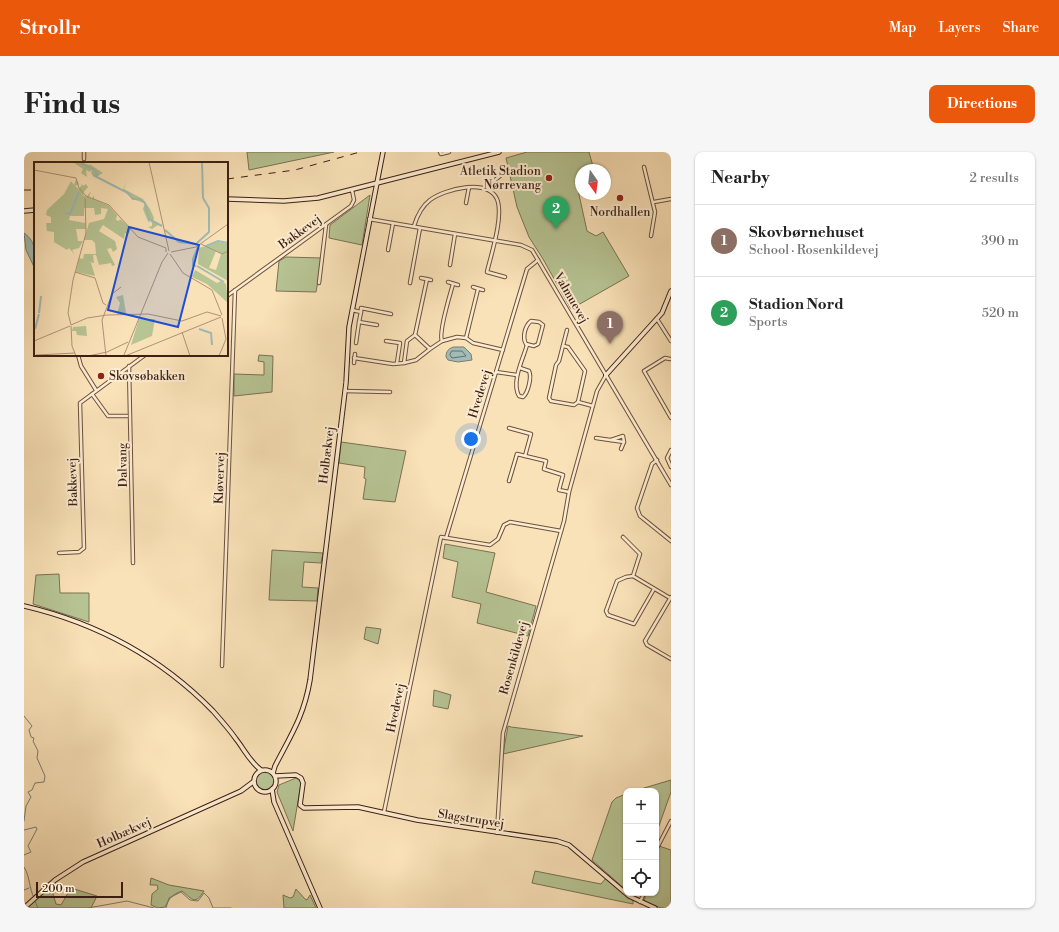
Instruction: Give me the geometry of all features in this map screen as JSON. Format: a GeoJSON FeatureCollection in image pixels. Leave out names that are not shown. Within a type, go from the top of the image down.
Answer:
{"type":"FeatureCollection","features":[{"type":"Feature","properties":{"kind":"street"},"geometry":{"type":"LineString","coordinates":[[84,152],[84,159]]}},
{"type":"Feature","properties":{"kind":"street","name":"Holbækvej"},"geometry":{"type":"LineString","coordinates":[[274,774],[280,756],[299,722],[306,702],[310,680],[345,391],[348,337],[382,152]]}},
{"type":"Feature","properties":{"kind":"street"},"geometry":{"type":"LineString","coordinates":[[440,152],[441,154],[448,152]]}},
{"type":"Feature","properties":{"kind":"street"},"geometry":{"type":"LineString","coordinates":[[228,199],[297,200],[352,190],[499,152]]}},
{"type":"Feature","properties":{"kind":"street"},"geometry":{"type":"LineString","coordinates":[[644,167],[654,202],[655,219],[651,236]]}},
{"type":"Feature","properties":{"kind":"street"},"geometry":{"type":"LineString","coordinates":[[485,188],[500,176]]}},
{"type":"Feature","properties":{"kind":"street"},"geometry":{"type":"LineString","coordinates":[[466,203],[469,187]]}},
{"type":"Feature","properties":{"kind":"street"},"geometry":{"type":"LineString","coordinates":[[414,226],[419,213],[429,201],[446,192],[469,187],[485,188],[494,195],[499,206],[494,240],[486,272],[505,277]]}},
{"type":"Feature","properties":{"kind":"street","name":"Bakkevej"},"geometry":{"type":"LineString","coordinates":[[228,295],[351,206],[354,200],[352,190]]}},
{"type":"Feature","properties":{"kind":"street"},"geometry":{"type":"LineString","coordinates":[[654,202],[671,199]]}},
{"type":"Feature","properties":{"kind":"street"},"geometry":{"type":"LineString","coordinates":[[24,211],[34,210]]}},
{"type":"Feature","properties":{"kind":"street","name":"Valmuevej"},"geometry":{"type":"LineString","coordinates":[[370,219],[494,240],[525,246],[532,250],[671,485]]}},
{"type":"Feature","properties":{"kind":"street"},"geometry":{"type":"LineString","coordinates":[[388,250],[393,223]]}},
{"type":"Feature","properties":{"kind":"street"},"geometry":{"type":"LineString","coordinates":[[319,283],[326,224]]}},
{"type":"Feature","properties":{"kind":"street"},"geometry":{"type":"LineString","coordinates":[[410,283],[420,228]]}},
{"type":"Feature","properties":{"kind":"street"},"geometry":{"type":"LineString","coordinates":[[450,265],[455,234]]}},
{"type":"Feature","properties":{"kind":"street","name":"Hvedevej"},"geometry":{"type":"LineString","coordinates":[[384,812],[441,538],[446,538],[527,269],[538,260]]}},
{"type":"Feature","properties":{"kind":"street"},"geometry":{"type":"LineString","coordinates":[[421,278],[432,280]]}},
{"type":"Feature","properties":{"kind":"street"},"geometry":{"type":"LineString","coordinates":[[404,363],[408,341],[415,335],[427,279]]}},
{"type":"Feature","properties":{"kind":"street"},"geometry":{"type":"LineString","coordinates":[[448,282],[458,285]]}},
{"type":"Feature","properties":{"kind":"street"},"geometry":{"type":"LineString","coordinates":[[442,341],[440,335],[453,284]]}},
{"type":"Feature","properties":{"kind":"street"},"geometry":{"type":"LineString","coordinates":[[473,287],[483,290]]}},
{"type":"Feature","properties":{"kind":"street"},"geometry":{"type":"LineString","coordinates":[[466,338],[478,289]]}},
{"type":"Feature","properties":{"kind":"street","name":"Kløvervej"},"geometry":{"type":"LineString","coordinates":[[222,666],[235,290]]}},
{"type":"Feature","properties":{"kind":"street","name":"Rosenkildevej"},"geometry":{"type":"LineString","coordinates":[[497,833],[503,733],[599,386],[606,375],[665,310],[671,291]]}},
{"type":"Feature","properties":{"kind":"street"},"geometry":{"type":"LineString","coordinates":[[356,343],[361,308],[391,314]]}},
{"type":"Feature","properties":{"kind":"street"},"geometry":{"type":"LineString","coordinates":[[352,310],[361,312]]}},
{"type":"Feature","properties":{"kind":"street"},"geometry":{"type":"LineString","coordinates":[[658,319],[671,341]]}},
{"type":"Feature","properties":{"kind":"street"},"geometry":{"type":"LineString","coordinates":[[520,368],[529,371],[531,375],[526,395],[522,397],[517,393],[517,375],[527,345],[524,339],[528,324],[533,321],[541,323],[543,328],[538,344],[534,346],[527,345]]}},
{"type":"Feature","properties":{"kind":"street"},"geometry":{"type":"LineString","coordinates":[[359,322],[377,325]]}},
{"type":"Feature","properties":{"kind":"street"},"geometry":{"type":"LineString","coordinates":[[567,330],[548,396],[551,400],[574,405],[578,402],[593,406]]}},
{"type":"Feature","properties":{"kind":"street"},"geometry":{"type":"LineString","coordinates":[[415,335],[430,349]]}},
{"type":"Feature","properties":{"kind":"street"},"geometry":{"type":"LineString","coordinates":[[354,358],[393,364],[404,363],[416,360],[442,341],[454,337],[466,338],[472,343],[503,350]]}},
{"type":"Feature","properties":{"kind":"street"},"geometry":{"type":"LineString","coordinates":[[386,341],[400,343],[397,363]]}},
{"type":"Feature","properties":{"kind":"street"},"geometry":{"type":"LineString","coordinates":[[563,346],[568,347],[585,371],[578,402]]}},
{"type":"Feature","properties":{"kind":"street"},"geometry":{"type":"LineString","coordinates":[[354,363],[355,354]]}},
{"type":"Feature","properties":{"kind":"street"},"geometry":{"type":"LineString","coordinates":[[78,356],[81,366],[96,390]]}},
{"type":"Feature","properties":{"kind":"street","name":"Bakkevej"},"geometry":{"type":"LineString","coordinates":[[59,554],[79,552],[84,548],[79,407],[82,401],[143,356]]}},
{"type":"Feature","properties":{"kind":"street"},"geometry":{"type":"LineString","coordinates":[[671,360],[666,358],[644,371],[671,418]]}},
{"type":"Feature","properties":{"kind":"street","name":"Dalvang"},"geometry":{"type":"LineString","coordinates":[[129,366],[133,563]]}},
{"type":"Feature","properties":{"kind":"street"},"geometry":{"type":"LineString","coordinates":[[496,372],[517,375]]}},
{"type":"Feature","properties":{"kind":"street"},"geometry":{"type":"LineString","coordinates":[[345,391],[390,392]]}},
{"type":"Feature","properties":{"kind":"street"},"geometry":{"type":"LineString","coordinates":[[92,394],[108,416],[127,416]]}},
{"type":"Feature","properties":{"kind":"street"},"geometry":{"type":"LineString","coordinates":[[509,428],[531,434],[525,456]]}},
{"type":"Feature","properties":{"kind":"street"},"geometry":{"type":"LineString","coordinates":[[610,440],[623,436],[624,442],[621,448]]}},
{"type":"Feature","properties":{"kind":"street"},"geometry":{"type":"LineString","coordinates":[[596,438],[624,442]]}},
{"type":"Feature","properties":{"kind":"street"},"geometry":{"type":"LineString","coordinates":[[671,450],[667,458],[671,467]]}},
{"type":"Feature","properties":{"kind":"street"},"geometry":{"type":"LineString","coordinates":[[510,480],[517,454],[546,462],[544,469],[563,475],[559,490],[569,492]]}},
{"type":"Feature","properties":{"kind":"street"},"geometry":{"type":"LineString","coordinates":[[657,460],[652,464],[637,511],[640,516],[671,541]]}},
{"type":"Feature","properties":{"kind":"street"},"geometry":{"type":"LineString","coordinates":[[446,538],[490,545],[498,539],[504,525],[510,522],[560,531]]}},
{"type":"Feature","properties":{"kind":"street"},"geometry":{"type":"LineString","coordinates":[[624,537],[640,554],[633,576]]}},
{"type":"Feature","properties":{"kind":"street"},"geometry":{"type":"LineString","coordinates":[[654,589],[634,624],[608,616],[606,611],[617,581],[626,577],[633,576],[654,589],[671,597],[645,641],[647,645],[671,659]]}},
{"type":"Feature","properties":{"kind":"street"},"geometry":{"type":"LineString","coordinates":[[24,606],[88,625],[130,646],[157,663],[191,690],[214,713],[249,758],[261,770]]}},
{"type":"Feature","properties":{"kind":"street","name":"Holbækvej"},"geometry":{"type":"LineString","coordinates":[[268,770],[280,756]]}},
{"type":"Feature","properties":{"kind":"street"},"geometry":{"type":"LineString","coordinates":[[249,758],[256,773]]}},
{"type":"Feature","properties":{"kind":"street"},"geometry":{"type":"LineString","coordinates":[[272,789],[266,792],[260,791],[256,788],[253,782],[256,773],[261,770],[268,770],[274,774],[294,775]]}},
{"type":"Feature","properties":{"kind":"street"},"geometry":{"type":"LineString","coordinates":[[274,774],[276,781],[272,789],[274,802],[320,908]]}},
{"type":"Feature","properties":{"kind":"street"},"geometry":{"type":"LineString","coordinates":[[276,781],[294,775]]}},
{"type":"Feature","properties":{"kind":"street","name":"Slagstrupvej"},"geometry":{"type":"LineString","coordinates":[[294,775],[298,776],[303,781],[300,803],[302,807],[351,806],[417,820],[557,841],[569,845],[629,896],[655,908]]}},
{"type":"Feature","properties":{"kind":"street","name":"Holbækvej"},"geometry":{"type":"LineString","coordinates":[[24,908],[66,872],[89,860],[241,791],[253,782]]}},
{"type":"Feature","properties":{"kind":"street","name":"Holbækvej"},"geometry":{"type":"LineString","coordinates":[[241,791],[256,788]]}},
{"type":"Feature","properties":{"kind":"street"},"geometry":{"type":"LineString","coordinates":[[266,792],[274,802]]}},
{"type":"Feature","properties":{"kind":"street"},"geometry":{"type":"LineString","coordinates":[[659,844],[671,822]]}},
{"type":"Feature","properties":{"kind":"street"},"geometry":{"type":"LineString","coordinates":[[640,902],[643,896]]}},
{"type":"Feature","properties":{"kind":"green space"},"geometry":{"type":"Polygon","coordinates":[[[247,152],[334,152],[249,170],[247,152]]]}},
{"type":"Feature","properties":{"kind":"green space"},"geometry":{"type":"Polygon","coordinates":[[[527,152],[589,152],[592,164],[575,164],[575,200],[580,200],[587,231],[596,236],[603,232],[629,276],[571,309],[529,237],[517,207],[506,158],[527,152]]]}},
{"type":"Feature","properties":{"kind":"green space"},"geometry":{"type":"Polygon","coordinates":[[[370,195],[362,245],[329,238],[330,225],[370,195]]]}},
{"type":"Feature","properties":{"kind":"green space"},"geometry":{"type":"Polygon","coordinates":[[[286,257],[322,258],[316,292],[276,291],[279,261],[286,257]]]}},
{"type":"Feature","properties":{"kind":"green space"},"geometry":{"type":"Polygon","coordinates":[[[259,355],[273,356],[272,392],[234,396],[234,374],[264,375],[264,362],[258,361],[259,355]]]}},
{"type":"Feature","properties":{"kind":"green space"},"geometry":{"type":"Polygon","coordinates":[[[341,442],[406,451],[395,502],[363,499],[366,479],[364,478],[365,467],[339,463],[341,442]]]}},
{"type":"Feature","properties":{"kind":"green space"},"geometry":{"type":"Polygon","coordinates":[[[445,544],[495,553],[486,592],[536,606],[528,636],[477,623],[481,604],[452,597],[458,562],[443,558],[445,544]]]}},
{"type":"Feature","properties":{"kind":"green space"},"geometry":{"type":"Polygon","coordinates":[[[272,550],[323,553],[321,563],[304,562],[302,587],[318,588],[317,601],[269,600],[272,550]]]}},
{"type":"Feature","properties":{"kind":"green space"},"geometry":{"type":"Polygon","coordinates":[[[59,574],[60,593],[89,593],[89,622],[33,604],[36,575],[59,574]]]}},
{"type":"Feature","properties":{"kind":"green space"},"geometry":{"type":"Polygon","coordinates":[[[366,627],[381,629],[378,644],[364,639],[366,627]]]}},
{"type":"Feature","properties":{"kind":"green space"},"geometry":{"type":"Polygon","coordinates":[[[434,690],[451,695],[448,709],[433,706],[434,690]]]}},
{"type":"Feature","properties":{"kind":"green space"},"geometry":{"type":"Polygon","coordinates":[[[508,726],[511,727],[583,736],[503,754],[508,726]]]}},
{"type":"Feature","properties":{"kind":"green space"},"geometry":{"type":"Polygon","coordinates":[[[265,770],[272,773],[275,780],[272,787],[265,790],[258,787],[255,780],[258,773],[265,770]]]}},
{"type":"Feature","properties":{"kind":"green space"},"geometry":{"type":"Polygon","coordinates":[[[296,778],[301,783],[293,831],[277,792],[279,785],[296,778]]]}},
{"type":"Feature","properties":{"kind":"green space"},"geometry":{"type":"Polygon","coordinates":[[[671,780],[671,792],[659,826],[659,788],[644,788],[671,780]]]}},
{"type":"Feature","properties":{"kind":"green space"},"geometry":{"type":"Polygon","coordinates":[[[623,795],[623,887],[592,860],[612,802],[616,798],[623,795]]]}},
{"type":"Feature","properties":{"kind":"green space"},"geometry":{"type":"Polygon","coordinates":[[[659,846],[671,850],[671,908],[661,908],[644,901],[645,896],[659,896],[659,846]]]}},
{"type":"Feature","properties":{"kind":"green space"},"geometry":{"type":"Polygon","coordinates":[[[535,871],[601,884],[606,878],[623,892],[623,896],[628,896],[633,900],[633,904],[532,883],[535,871]]]}},
{"type":"Feature","properties":{"kind":"green space"},"geometry":{"type":"Polygon","coordinates":[[[151,878],[169,885],[204,891],[196,900],[194,900],[182,891],[172,897],[165,907],[158,908],[151,905],[152,894],[158,889],[157,885],[150,885],[151,878]]]}},
{"type":"Feature","properties":{"kind":"green space"},"geometry":{"type":"Polygon","coordinates":[[[51,887],[56,904],[61,905],[71,888],[97,896],[91,908],[30,908],[29,906],[51,887]]]}},
{"type":"Feature","properties":{"kind":"green space"},"geometry":{"type":"Polygon","coordinates":[[[296,889],[307,900],[310,895],[316,908],[284,908],[283,895],[290,898],[293,897],[296,889]]]}},
{"type":"Feature","properties":{"kind":"water"},"geometry":{"type":"Polygon","coordinates":[[[24,233],[33,244],[34,267],[26,250],[24,233]]]}},
{"type":"Feature","properties":{"kind":"water"},"geometry":{"type":"Polygon","coordinates":[[[454,347],[464,347],[471,354],[472,360],[458,362],[448,360],[446,357],[447,351],[454,347]]]}},
{"type":"Feature","properties":{"kind":"waterway"},"geometry":{"type":"LineString","coordinates":[[24,716],[32,726],[29,730],[31,737],[34,738],[33,741],[38,751],[37,758],[45,776],[44,782],[35,783],[32,790],[28,792],[31,797],[26,806],[24,821]]}},
{"type":"Feature","properties":{"kind":"waterway"},"geometry":{"type":"LineString","coordinates":[[24,830],[36,827],[37,829],[28,846],[31,852],[24,855]]}},
{"type":"Feature","properties":{"kind":"waterway"},"geometry":{"type":"LineString","coordinates":[[24,867],[34,898]]}},
{"type":"Feature","properties":{"kind":"waterway"},"geometry":{"type":"LineString","coordinates":[[24,890],[29,888]]}},
{"type":"Feature","properties":{"kind":"waterway"},"geometry":{"type":"LineString","coordinates":[[166,908],[169,898],[181,892],[190,900],[198,901],[204,893],[209,898],[213,908],[231,908]]}},
{"type":"Feature","properties":{"kind":"waterway"},"geometry":{"type":"LineString","coordinates":[[35,901],[38,908]]}},
{"type":"Feature","properties":{"kind":"waterway"},"geometry":{"type":"LineString","coordinates":[[88,908],[127,901],[154,908]]}},
{"type":"Feature","properties":{"kind":"railway"},"geometry":{"type":"LineString","coordinates":[[228,179],[295,170],[360,152]]}},
{"type":"Feature","properties":{"kind":"railway"},"geometry":{"type":"LineString","coordinates":[[24,190],[34,190]]}},
{"type":"Feature","properties":{"kind":"place","name":"Atletik Stadion Nørrevang"},"geometry":{"type":"Point","coordinates":[549,178]}},
{"type":"Feature","properties":{"kind":"place","name":"Nordhallen"},"geometry":{"type":"Point","coordinates":[620,198]}},
{"type":"Feature","properties":{"kind":"place","name":"Stadion Nord"},"geometry":{"type":"Point","coordinates":[556,229]}},
{"type":"Feature","properties":{"kind":"place","name":"Skovbørnehuset"},"geometry":{"type":"Point","coordinates":[610,344]}},
{"type":"Feature","properties":{"kind":"place","name":"Skovsøbakken"},"geometry":{"type":"Point","coordinates":[101,376]}}]}
